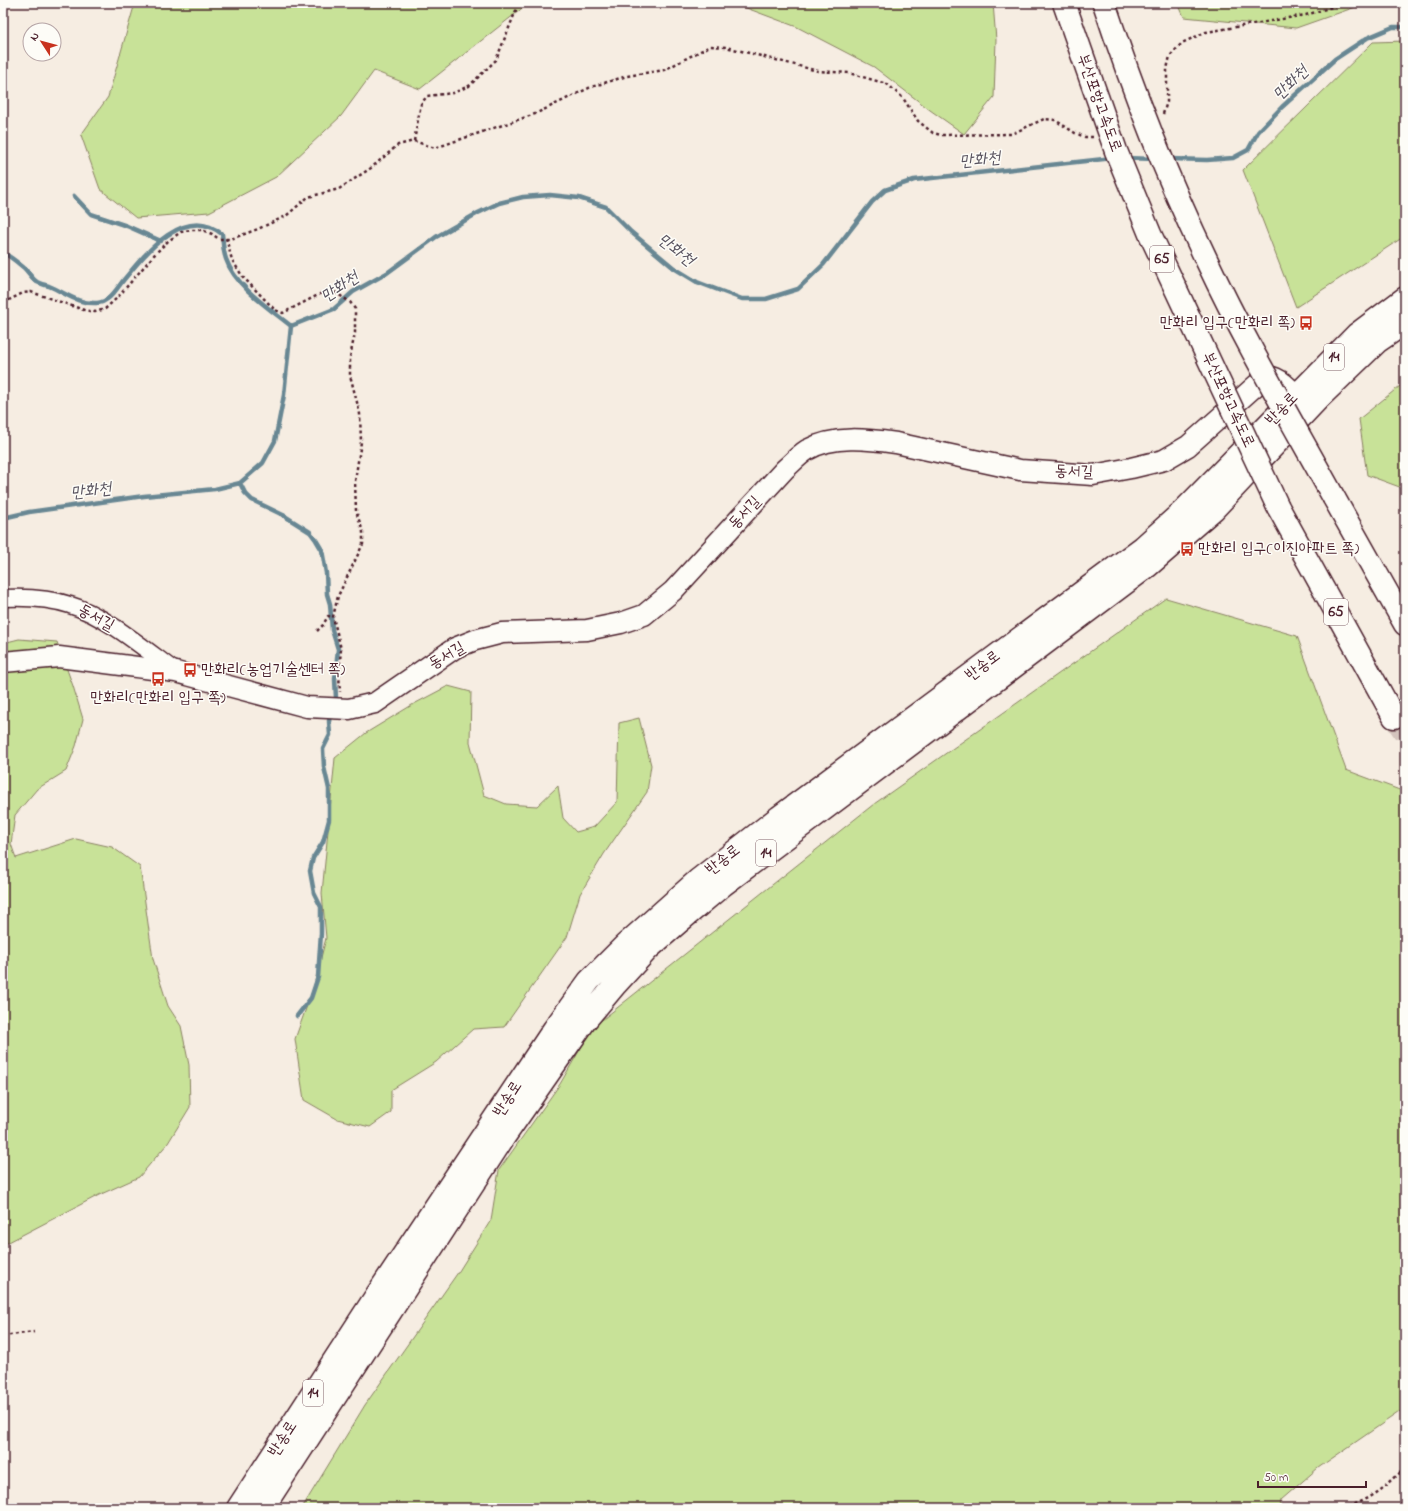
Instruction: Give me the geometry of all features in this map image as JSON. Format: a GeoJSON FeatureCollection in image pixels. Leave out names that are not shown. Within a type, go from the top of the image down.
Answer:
{"type":"FeatureCollection","features":[{"type":"Feature","properties":{"kind":"main road","name":"부산포항고속도로"},"geometry":{"type":"LineString","coordinates":[[1064,3],[1116,151],[1148,227],[1278,507],[1394,717]]}},
{"type":"Feature","properties":{"kind":"main road","name":"65"},"geometry":{"type":"LineString","coordinates":[[1104,3],[1120,52],[1165,165],[1206,261],[1245,337],[1405,624]]}},
{"type":"Feature","properties":{"kind":"main road","name":"반송로"},"geometry":{"type":"LineString","coordinates":[[263,1508],[504,1138],[585,1021],[637,961],[679,922],[723,885],[1148,566],[1214,509],[1357,334],[1405,298]]}},
{"type":"Feature","properties":{"kind":"main road","name":"반송로"},"geometry":{"type":"LineString","coordinates":[[238,1508],[374,1299],[554,1029],[594,976],[625,944],[698,880],[779,817],[1143,547],[1302,403],[1377,342],[1405,323]]}},
{"type":"Feature","properties":{"kind":"street","name":"동서길"},"geometry":{"type":"LineString","coordinates":[[3,662],[59,657],[176,672],[307,707],[349,709],[375,703],[455,648],[475,640],[502,633],[588,630],[621,623],[644,616],[673,591],[785,469],[806,451],[823,444],[849,439],[877,440],[904,444],[1020,470],[1093,475],[1164,460],[1188,446],[1262,380],[1269,377],[1276,378],[1302,403]]}},
{"type":"Feature","properties":{"kind":"street","name":"동서길"},"geometry":{"type":"LineString","coordinates":[[3,598],[44,599],[70,604],[107,623],[176,672]]}},
{"type":"Feature","properties":{"kind":"street"},"geometry":{"type":"LineString","coordinates":[[130,666],[138,652],[137,644]]}},
{"type":"Feature","properties":{"kind":"path"},"geometry":{"type":"LineString","coordinates":[[414,140],[421,104],[427,96],[453,93],[469,86],[496,60],[519,3]]}},
{"type":"Feature","properties":{"kind":"path"},"geometry":{"type":"LineString","coordinates":[[1162,120],[1167,102],[1167,69],[1170,56],[1182,43],[1206,32],[1306,15],[1345,3]]}},
{"type":"Feature","properties":{"kind":"path"},"geometry":{"type":"LineString","coordinates":[[3,303],[23,293],[31,292],[70,306],[94,312],[105,309],[118,297],[154,255],[167,242],[181,232],[202,230],[221,239],[231,239],[286,216],[308,197],[339,189],[371,168],[398,145],[414,140],[435,148],[535,114],[591,87],[627,76],[664,70],[710,46],[726,47],[818,71],[849,73],[887,84],[902,98],[918,121],[933,132],[941,135],[1011,134],[1044,119],[1056,120],[1075,133],[1085,137],[1101,137]]}},
{"type":"Feature","properties":{"kind":"path"},"geometry":{"type":"LineString","coordinates":[[225,238],[232,260],[243,277],[275,310],[283,313],[330,290],[350,302],[355,309],[355,333],[350,357],[350,375],[360,414],[361,442],[355,481],[356,511],[363,532],[363,544],[338,596],[333,617],[341,649],[335,709]]}},
{"type":"Feature","properties":{"kind":"path"},"geometry":{"type":"LineString","coordinates":[[317,631],[323,625],[328,616],[333,617]]}},
{"type":"Feature","properties":{"kind":"path"},"geometry":{"type":"LineString","coordinates":[[3,1336],[34,1332]]}},
{"type":"Feature","properties":{"kind":"path"},"geometry":{"type":"LineString","coordinates":[[1343,1508],[1359,1504],[1381,1491],[1405,1468]]}},
{"type":"Feature","properties":{"kind":"green space"},"geometry":{"type":"Polygon","coordinates":[[[135,3],[529,3],[420,89],[374,71],[341,116],[276,177],[209,212],[136,218],[100,189],[81,135],[108,97],[135,3]]]}},
{"type":"Feature","properties":{"kind":"green space"},"geometry":{"type":"Polygon","coordinates":[[[741,3],[993,3],[996,40],[994,97],[964,134],[874,67],[797,27],[741,6],[741,3]]]}},
{"type":"Feature","properties":{"kind":"green space"},"geometry":{"type":"Polygon","coordinates":[[[1178,3],[1367,3],[1296,28],[1184,17],[1178,3]]]}},
{"type":"Feature","properties":{"kind":"green space"},"geometry":{"type":"Polygon","coordinates":[[[1405,41],[1405,236],[1296,307],[1243,170],[1373,42],[1405,41]]]}},
{"type":"Feature","properties":{"kind":"green space"},"geometry":{"type":"Polygon","coordinates":[[[1405,382],[1405,489],[1367,475],[1359,419],[1405,382]]]}},
{"type":"Feature","properties":{"kind":"green space"},"geometry":{"type":"Polygon","coordinates":[[[1166,598],[1297,636],[1346,770],[1405,792],[1405,1408],[1318,1468],[1281,1500],[1280,1508],[302,1508],[365,1405],[459,1271],[491,1220],[499,1170],[560,1084],[593,1027],[874,804],[1166,598]]]}},
{"type":"Feature","properties":{"kind":"green space"},"geometry":{"type":"Polygon","coordinates":[[[19,639],[57,642],[83,719],[76,746],[66,771],[37,789],[15,815],[11,844],[16,858],[76,839],[112,847],[140,867],[153,959],[168,1006],[181,1026],[189,1065],[190,1107],[168,1143],[139,1177],[99,1195],[3,1245],[3,643],[19,639]]]}},
{"type":"Feature","properties":{"kind":"green space"},"geometry":{"type":"Polygon","coordinates":[[[448,686],[471,692],[470,742],[484,795],[506,804],[537,806],[558,786],[563,818],[576,832],[594,827],[617,802],[619,723],[639,718],[651,765],[647,792],[604,854],[580,894],[567,937],[504,1027],[473,1029],[436,1062],[391,1090],[391,1112],[370,1127],[337,1119],[304,1100],[295,1039],[313,989],[326,938],[322,893],[335,758],[366,733],[412,705],[448,686]]]}},
{"type":"Feature","properties":{"kind":"waterway","name":"만화천"},"geometry":{"type":"LineString","coordinates":[[1169,159],[1207,160],[1233,158],[1248,150],[1258,132],[1282,107],[1335,59],[1367,38],[1393,27],[1405,27]]}},
{"type":"Feature","properties":{"kind":"waterway","name":"만화천"},"geometry":{"type":"LineString","coordinates":[[3,518],[29,512],[144,496],[215,489],[240,483],[263,463],[275,441],[284,395],[291,326],[334,309],[353,292],[387,273],[436,237],[499,203],[523,197],[550,195],[579,198],[606,207],[631,232],[674,268],[697,282],[742,299],[766,299],[798,289],[823,265],[872,202],[885,190],[914,180],[1113,158]]}},
{"type":"Feature","properties":{"kind":"waterway","name":"만화천"},"geometry":{"type":"LineString","coordinates":[[1125,158],[1155,159]]}},
{"type":"Feature","properties":{"kind":"waterway"},"geometry":{"type":"LineString","coordinates":[[74,196],[91,214],[127,226],[161,241]]}},
{"type":"Feature","properties":{"kind":"waterway"},"geometry":{"type":"LineString","coordinates":[[3,253],[11,257],[23,267],[37,282],[83,302],[97,303],[105,301],[111,296],[131,271],[153,247],[166,236],[179,228],[193,225],[208,226],[222,234],[226,259],[231,269],[245,288],[291,326]]}},
{"type":"Feature","properties":{"kind":"waterway"},"geometry":{"type":"LineString","coordinates":[[240,483],[245,493],[252,500],[283,515],[310,532],[322,550],[326,573],[327,594],[330,604],[332,630],[338,649],[335,679],[336,698],[334,703]]}},
{"type":"Feature","properties":{"kind":"waterway"},"geometry":{"type":"LineString","coordinates":[[297,1016],[311,998],[318,977],[321,907],[314,893],[310,871],[313,858],[323,842],[329,820],[329,789],[324,767],[323,749],[330,735],[329,721],[331,712]]}},
{"type":"Feature","properties":{"kind":"tunnel"},"geometry":{"type":"LineString","coordinates":[[1394,717],[1405,733]]}},
{"type":"Feature","properties":{"kind":"place","name":"만화리 입구(만화리 쪽)"},"geometry":{"type":"Point","coordinates":[1306,323]}},
{"type":"Feature","properties":{"kind":"place","name":"만화리 입구(이진아파트 쪽)"},"geometry":{"type":"Point","coordinates":[1187,549]}},
{"type":"Feature","properties":{"kind":"place","name":"만화리(농업기술센터 쪽)"},"geometry":{"type":"Point","coordinates":[190,670]}},
{"type":"Feature","properties":{"kind":"place","name":"만화리(만화리 입구 쪽)"},"geometry":{"type":"Point","coordinates":[158,679]}}]}
